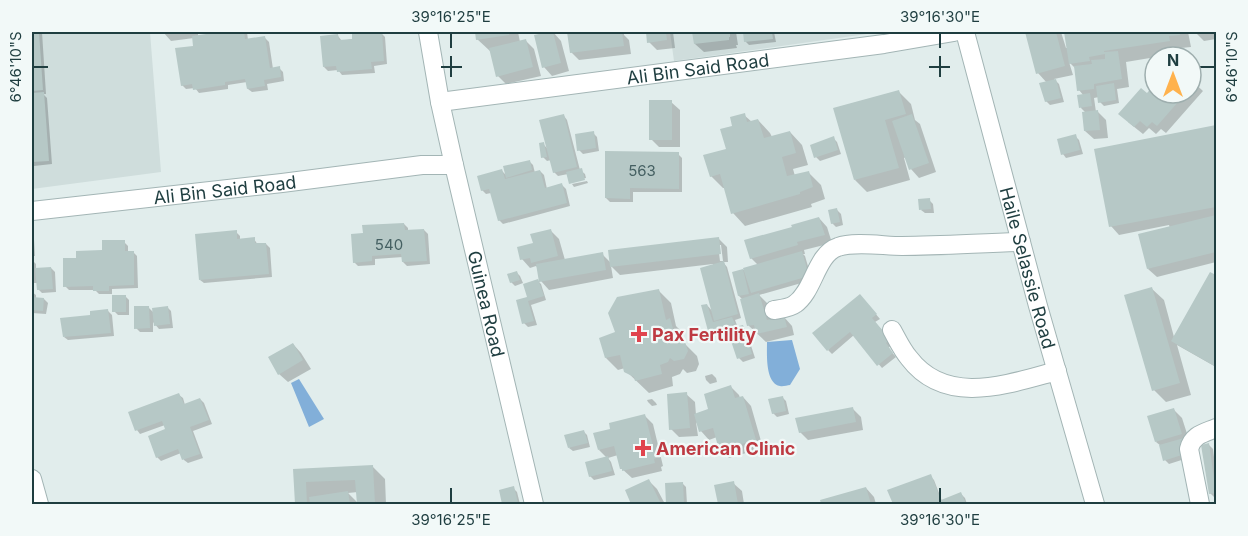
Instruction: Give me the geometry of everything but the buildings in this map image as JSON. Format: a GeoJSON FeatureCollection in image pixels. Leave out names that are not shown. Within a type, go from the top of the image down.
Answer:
{"type":"FeatureCollection","features":[{"type":"Feature","properties":{"kind":"street","name":"Guinea Road"},"geometry":{"type":"LineString","coordinates":[[428,32],[454,165],[534,504]]}},
{"type":"Feature","properties":{"kind":"street","name":"Ali Bin Said Road"},"geometry":{"type":"LineString","coordinates":[[440,102],[872,45],[954,32]]}},
{"type":"Feature","properties":{"kind":"street","name":"Haile Selassie Road"},"geometry":{"type":"LineString","coordinates":[[965,32],[1095,504]]}},
{"type":"Feature","properties":{"kind":"street","name":"Ali Bin Said Road"},"geometry":{"type":"LineString","coordinates":[[32,211],[422,165],[454,165]]}},
{"type":"Feature","properties":{"kind":"street"},"geometry":{"type":"LineString","coordinates":[[774,310],[794,306],[803,297],[823,259],[838,246],[1021,242]]}},
{"type":"Feature","properties":{"kind":"street"},"geometry":{"type":"LineString","coordinates":[[892,330],[909,359],[923,373],[938,382],[956,387],[974,389],[995,386],[1057,371]]}},
{"type":"Feature","properties":{"kind":"street"},"geometry":{"type":"LineString","coordinates":[[1200,504],[1189,449],[1191,441],[1197,436],[1216,428]]}},
{"type":"Feature","properties":{"kind":"street"},"geometry":{"type":"LineString","coordinates":[[32,479],[39,504]]}},
{"type":"Feature","properties":{"kind":"shaded area"},"geometry":{"type":"Polygon","coordinates":[[[32,32],[150,32],[161,172],[32,189],[32,32]]]}},
{"type":"Feature","properties":{"kind":"shaded area"},"geometry":{"type":"Polygon","coordinates":[[[670,32],[881,32],[674,61],[670,32]]]}},
{"type":"Feature","properties":{"kind":"water"},"geometry":{"type":"Polygon","coordinates":[[[792,340],[800,369],[790,385],[780,386],[775,384],[769,374],[767,342],[792,340]]]}},
{"type":"Feature","properties":{"kind":"water"},"geometry":{"type":"Polygon","coordinates":[[[299,379],[324,419],[309,427],[291,383],[299,379]]]}},
{"type":"Feature","properties":{"kind":"place","name":"Pax Fertility"},"geometry":{"type":"Point","coordinates":[639,334]}},
{"type":"Feature","properties":{"kind":"place","name":"American Clinic"},"geometry":{"type":"Point","coordinates":[643,448]}}]}
